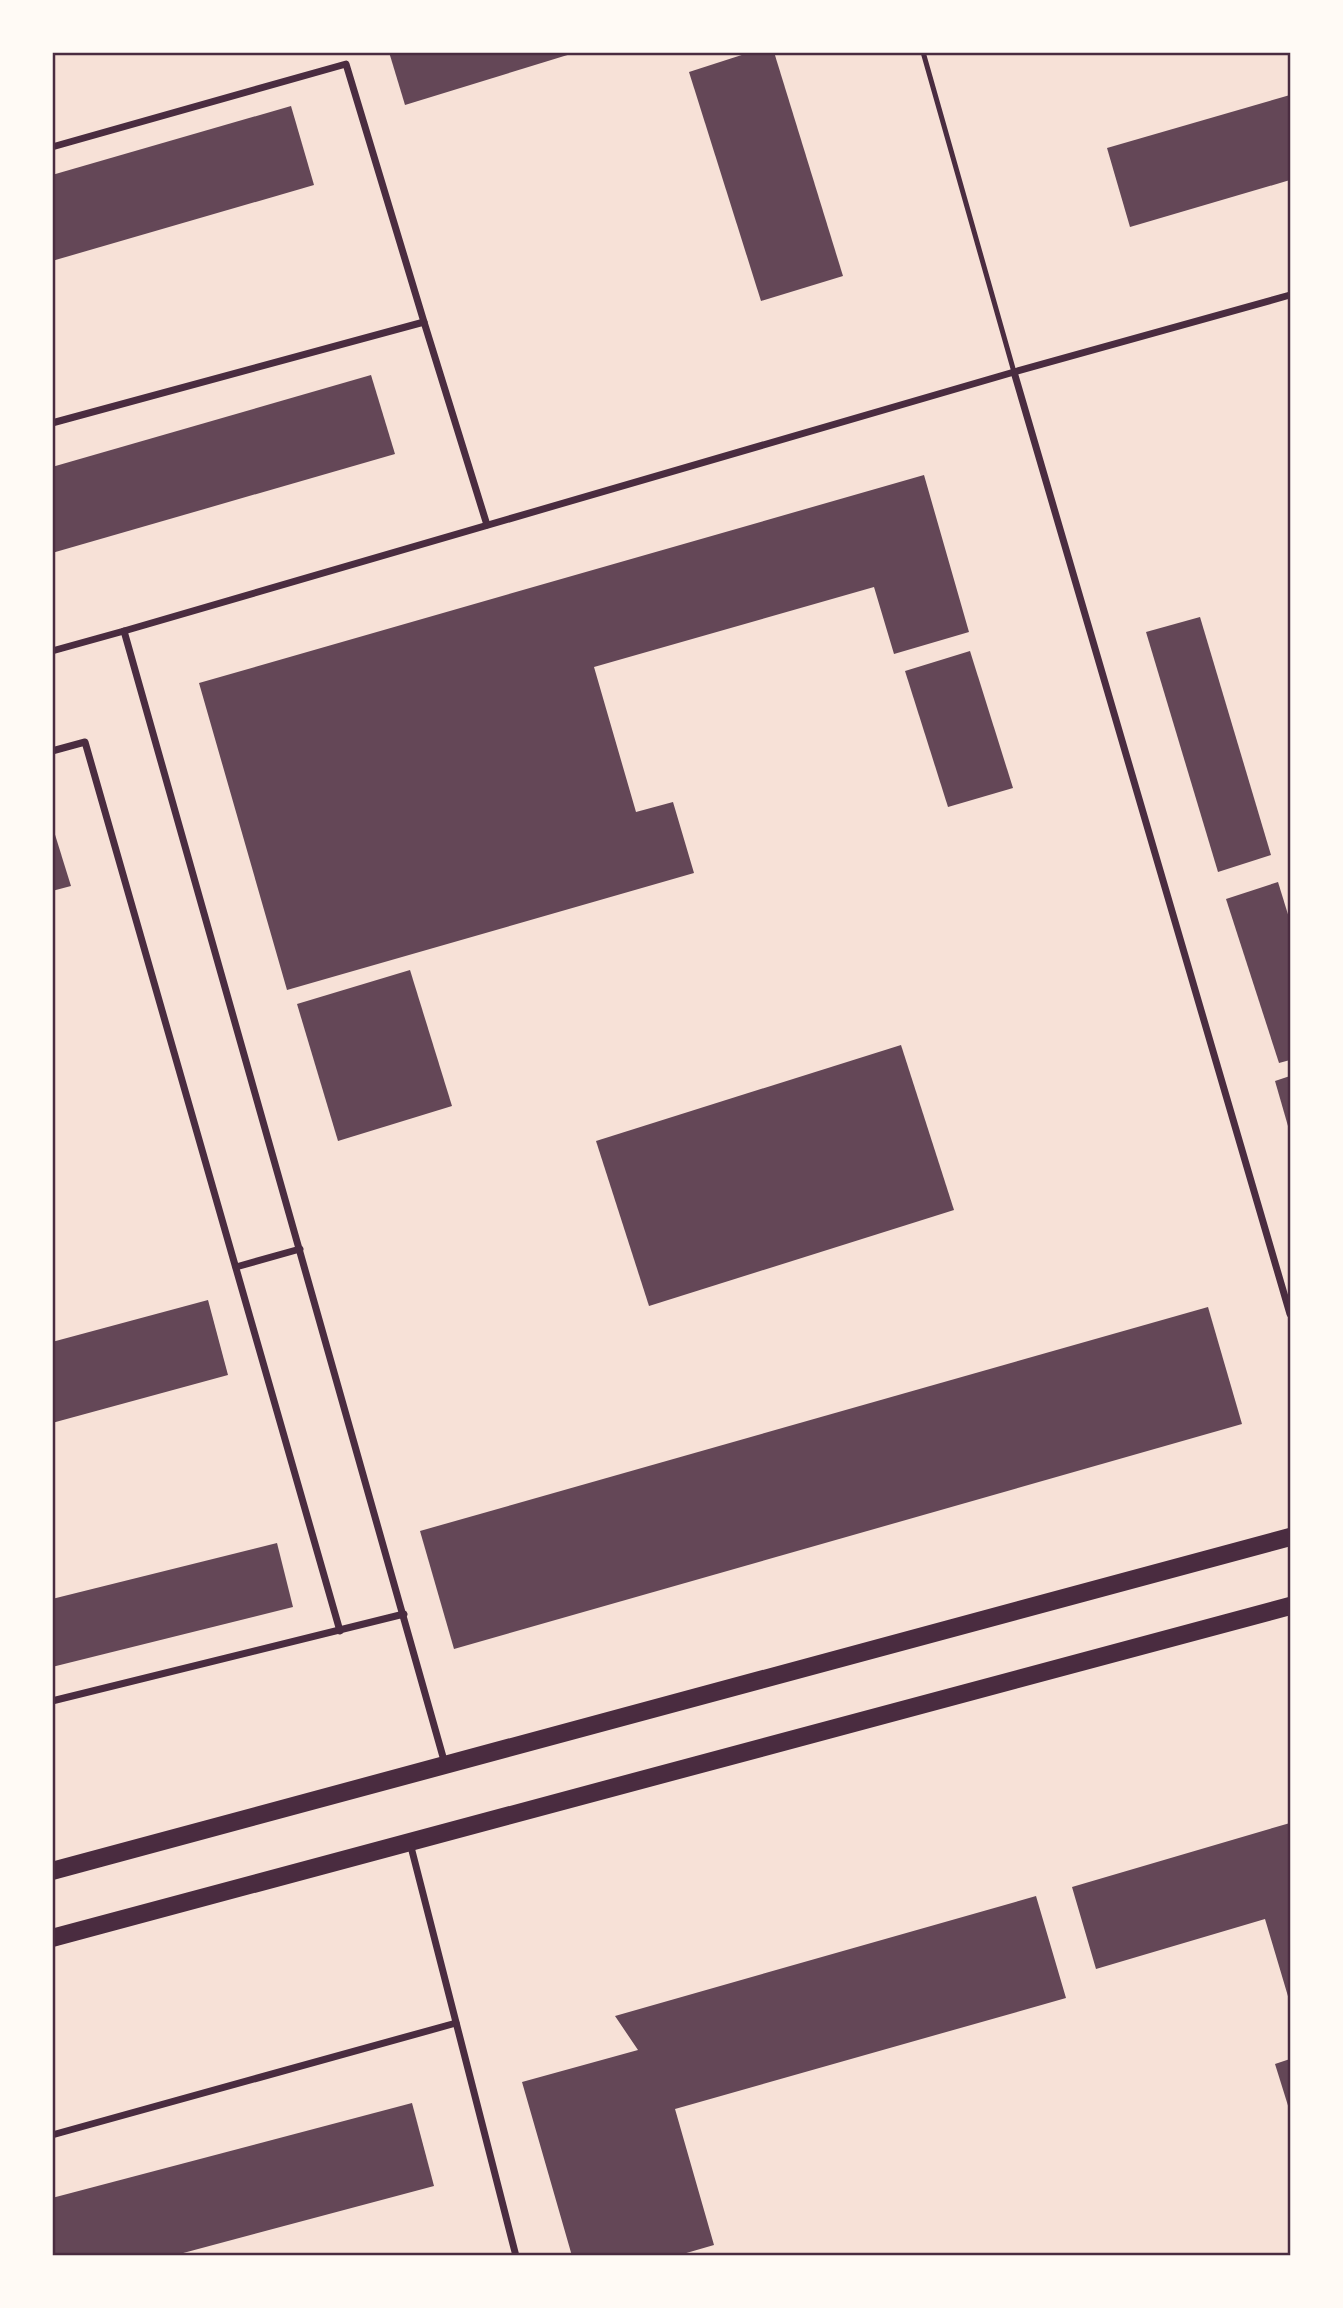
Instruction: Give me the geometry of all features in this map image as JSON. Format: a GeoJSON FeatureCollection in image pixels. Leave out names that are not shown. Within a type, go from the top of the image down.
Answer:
{"type":"FeatureCollection","features":[{"type":"Feature","properties":{"kind":"main road"},"geometry":{"type":"LineString","coordinates":[[52,1871],[1290,1537]]}},
{"type":"Feature","properties":{"kind":"main road"},"geometry":{"type":"LineString","coordinates":[[52,1938],[1290,1606]]}},
{"type":"Feature","properties":{"kind":"street"},"geometry":{"type":"LineString","coordinates":[[52,148],[346,64],[487,525]]}},
{"type":"Feature","properties":{"kind":"street"},"geometry":{"type":"LineString","coordinates":[[52,652],[1014,372],[1290,295]]}},
{"type":"Feature","properties":{"kind":"street"},"geometry":{"type":"LineString","coordinates":[[52,423],[424,322]]}},
{"type":"Feature","properties":{"kind":"street"},"geometry":{"type":"LineString","coordinates":[[1014,372],[1290,1314]]}},
{"type":"Feature","properties":{"kind":"street"},"geometry":{"type":"LineString","coordinates":[[124,631],[445,1765]]}},
{"type":"Feature","properties":{"kind":"street"},"geometry":{"type":"LineString","coordinates":[[52,751],[85,742],[340,1631]]}},
{"type":"Feature","properties":{"kind":"street"},"geometry":{"type":"LineString","coordinates":[[236,1267],[300,1250]]}},
{"type":"Feature","properties":{"kind":"street"},"geometry":{"type":"LineString","coordinates":[[52,1700],[404,1614]]}},
{"type":"Feature","properties":{"kind":"street"},"geometry":{"type":"LineString","coordinates":[[410,1842],[516,2256]]}},
{"type":"Feature","properties":{"kind":"street"},"geometry":{"type":"LineString","coordinates":[[52,2135],[456,2023]]}},
{"type":"Feature","properties":{"kind":"lane"},"geometry":{"type":"LineString","coordinates":[[923,52],[1014,372]]}},
{"type":"Feature","properties":{"kind":"building"},"geometry":{"type":"Polygon","coordinates":[[[389,52],[573,52],[574,53],[405,105],[389,52]]]}},
{"type":"Feature","properties":{"kind":"building"},"geometry":{"type":"Polygon","coordinates":[[[751,52],[774,52],[843,276],[761,301],[689,72],[751,52]]]}},
{"type":"Feature","properties":{"kind":"building"},"geometry":{"type":"Polygon","coordinates":[[[1290,95],[1290,180],[1130,227],[1107,148],[1290,95]]]}},
{"type":"Feature","properties":{"kind":"building"},"geometry":{"type":"Polygon","coordinates":[[[291,106],[314,185],[52,261],[52,175],[291,106]]]}},
{"type":"Feature","properties":{"kind":"building"},"geometry":{"type":"Polygon","coordinates":[[[371,375],[395,454],[52,553],[52,467],[371,375]]]}},
{"type":"Feature","properties":{"kind":"building"},"geometry":{"type":"Polygon","coordinates":[[[924,475],[969,632],[894,654],[874,587],[594,667],[636,812],[673,802],[694,873],[287,990],[199,683],[924,475]]]}},
{"type":"Feature","properties":{"kind":"building"},"geometry":{"type":"Polygon","coordinates":[[[1200,617],[1271,855],[1218,872],[1146,632],[1200,617]]]}},
{"type":"Feature","properties":{"kind":"building"},"geometry":{"type":"Polygon","coordinates":[[[970,651],[1013,788],[948,807],[905,671],[970,651]]]}},
{"type":"Feature","properties":{"kind":"building"},"geometry":{"type":"Polygon","coordinates":[[[52,825],[71,886],[52,891],[52,825]]]}},
{"type":"Feature","properties":{"kind":"building"},"geometry":{"type":"Polygon","coordinates":[[[1278,882],[1290,921],[1290,1060],[1279,1063],[1226,899],[1278,882]]]}},
{"type":"Feature","properties":{"kind":"building"},"geometry":{"type":"Polygon","coordinates":[[[410,970],[452,1106],[338,1141],[297,1004],[410,970]]]}},
{"type":"Feature","properties":{"kind":"building"},"geometry":{"type":"Polygon","coordinates":[[[901,1045],[954,1210],[649,1306],[596,1141],[901,1045]]]}},
{"type":"Feature","properties":{"kind":"building"},"geometry":{"type":"Polygon","coordinates":[[[1290,1076],[1290,1133],[1275,1081],[1290,1076]]]}},
{"type":"Feature","properties":{"kind":"building"},"geometry":{"type":"Polygon","coordinates":[[[208,1300],[228,1375],[52,1423],[52,1342],[208,1300]]]}},
{"type":"Feature","properties":{"kind":"building"},"geometry":{"type":"Polygon","coordinates":[[[1208,1307],[1242,1424],[454,1649],[420,1531],[1208,1307]]]}},
{"type":"Feature","properties":{"kind":"building"},"geometry":{"type":"Polygon","coordinates":[[[277,1543],[293,1607],[52,1667],[52,1599],[277,1543]]]}},
{"type":"Feature","properties":{"kind":"building"},"geometry":{"type":"Polygon","coordinates":[[[1290,1823],[1290,2003],[1265,1919],[1096,1969],[1072,1887],[1290,1823]]]}},
{"type":"Feature","properties":{"kind":"building"},"geometry":{"type":"Polygon","coordinates":[[[1036,1896],[1066,1998],[675,2109],[714,2245],[676,2256],[572,2256],[522,2082],[638,2050],[615,2016],[1036,1896]]]}},
{"type":"Feature","properties":{"kind":"building"},"geometry":{"type":"Polygon","coordinates":[[[1290,2059],[1290,2112],[1275,2064],[1290,2059]]]}},
{"type":"Feature","properties":{"kind":"building"},"geometry":{"type":"Polygon","coordinates":[[[412,2103],[434,2186],[172,2256],[52,2256],[52,2198],[412,2103]]]}}]}
